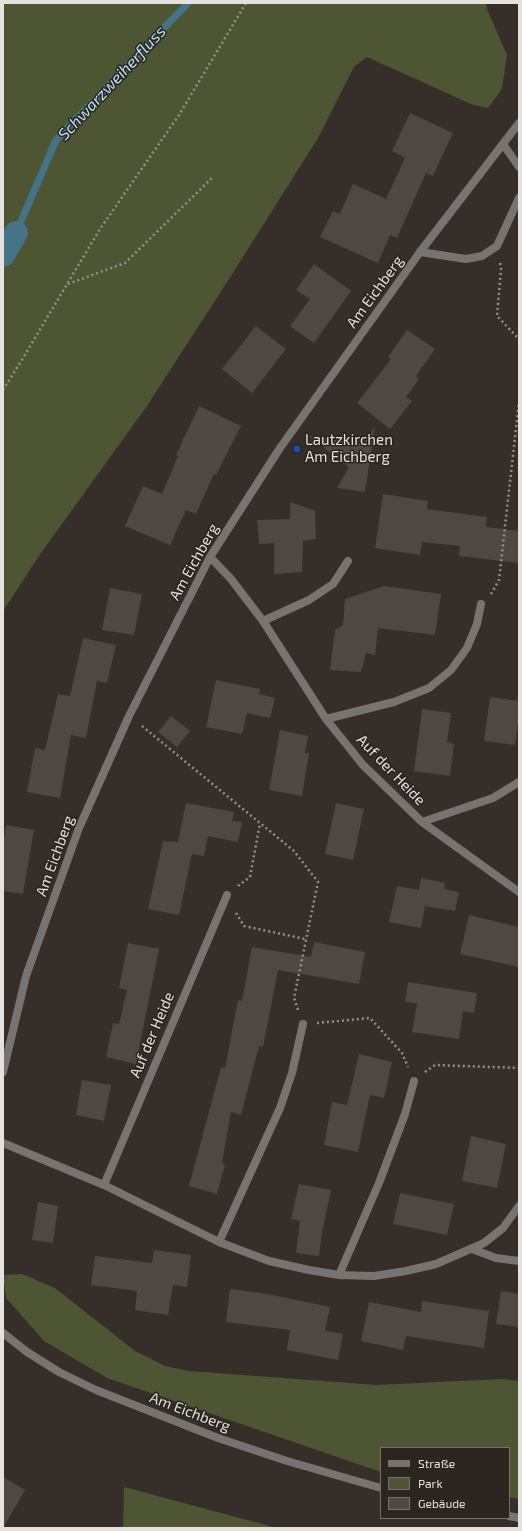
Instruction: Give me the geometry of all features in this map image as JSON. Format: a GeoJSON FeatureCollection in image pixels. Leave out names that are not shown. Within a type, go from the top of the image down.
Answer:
{"type":"FeatureCollection","features":[{"type":"Feature","properties":{"kind":"street","name":"Am Eichberg"},"geometry":{"type":"LineString","coordinates":[[3,1072],[26,976],[79,828],[129,716],[210,557],[280,448],[420,252],[519,123]]}},
{"type":"Feature","properties":{"kind":"street"},"geometry":{"type":"LineString","coordinates":[[503,144],[519,167]]}},
{"type":"Feature","properties":{"kind":"street"},"geometry":{"type":"LineString","coordinates":[[420,252],[466,258],[482,256],[497,246],[519,198]]}},
{"type":"Feature","properties":{"kind":"street","name":"Auf der Heide"},"geometry":{"type":"LineString","coordinates":[[210,557],[231,579],[263,621],[326,719],[363,765],[422,822],[519,892]]}},
{"type":"Feature","properties":{"kind":"street"},"geometry":{"type":"LineString","coordinates":[[263,621],[309,600],[333,584],[348,561]]}},
{"type":"Feature","properties":{"kind":"street","name":"Auf der Heide"},"geometry":{"type":"LineString","coordinates":[[326,719],[394,702],[429,688],[451,670],[467,648],[477,624],[482,604]]}},
{"type":"Feature","properties":{"kind":"street","name":"Auf der Heide"},"geometry":{"type":"LineString","coordinates":[[422,822],[493,798],[519,782]]}},
{"type":"Feature","properties":{"kind":"street","name":"Auf der Heide"},"geometry":{"type":"LineString","coordinates":[[104,1185],[227,895]]}},
{"type":"Feature","properties":{"kind":"street"},"geometry":{"type":"LineString","coordinates":[[219,1242],[280,1108],[292,1072],[303,1024]]}},
{"type":"Feature","properties":{"kind":"street"},"geometry":{"type":"LineString","coordinates":[[339,1274],[379,1183],[405,1114],[414,1080]]}},
{"type":"Feature","properties":{"kind":"street"},"geometry":{"type":"LineString","coordinates":[[3,1143],[104,1185],[219,1242],[269,1261],[309,1270],[339,1274],[374,1276],[436,1264],[472,1250],[484,1243],[503,1228],[519,1206]]}},
{"type":"Feature","properties":{"kind":"street"},"geometry":{"type":"LineString","coordinates":[[472,1250],[496,1258],[519,1261]]}},
{"type":"Feature","properties":{"kind":"street","name":"Am Eichberg"},"geometry":{"type":"LineString","coordinates":[[3,1333],[27,1352],[53,1368],[96,1390],[218,1438],[287,1461],[380,1488]]}},
{"type":"Feature","properties":{"kind":"path"},"geometry":{"type":"LineString","coordinates":[[3,390],[100,229],[179,115],[246,3]]}},
{"type":"Feature","properties":{"kind":"path"},"geometry":{"type":"LineString","coordinates":[[67,284],[125,262],[212,178]]}},
{"type":"Feature","properties":{"kind":"path"},"geometry":{"type":"LineString","coordinates":[[497,246],[501,269],[497,316],[519,339]]}},
{"type":"Feature","properties":{"kind":"path"},"geometry":{"type":"LineString","coordinates":[[482,604],[491,594],[499,580],[519,402]]}},
{"type":"Feature","properties":{"kind":"path"},"geometry":{"type":"LineString","coordinates":[[129,716],[294,852],[318,882],[294,998],[303,1024],[370,1018],[402,1054],[414,1080],[435,1065],[519,1068]]}},
{"type":"Feature","properties":{"kind":"path"},"geometry":{"type":"LineString","coordinates":[[260,823],[250,877],[227,895],[244,926],[305,939]]}},
{"type":"Feature","properties":{"kind":"green space"},"geometry":{"type":"Polygon","coordinates":[[[3,3],[486,3],[487,9],[507,55],[502,89],[488,108],[473,105],[367,57],[354,67],[318,138],[231,276],[147,406],[41,553],[3,611],[3,3]]]}},
{"type":"Feature","properties":{"kind":"green space"},"geometry":{"type":"Polygon","coordinates":[[[22,1274],[55,1288],[135,1351],[165,1366],[189,1371],[377,1385],[502,1379],[519,1381],[519,1499],[510,1497],[510,1447],[380,1447],[380,1472],[107,1378],[44,1341],[6,1298],[3,1275],[22,1274]]]}},
{"type":"Feature","properties":{"kind":"green space"},"geometry":{"type":"Polygon","coordinates":[[[124,1487],[277,1528],[123,1528],[124,1487]]]}},
{"type":"Feature","properties":{"kind":"building"},"geometry":{"type":"Polygon","coordinates":[[[410,113],[453,133],[433,176],[426,173],[397,238],[390,235],[378,263],[320,237],[333,211],[340,214],[353,184],[386,199],[405,158],[392,151],[410,113]]]}},
{"type":"Feature","properties":{"kind":"building"},"geometry":{"type":"Polygon","coordinates":[[[314,264],[351,291],[314,343],[290,326],[310,299],[296,290],[314,264]]]}},
{"type":"Feature","properties":{"kind":"building"},"geometry":{"type":"Polygon","coordinates":[[[256,326],[286,349],[252,393],[222,369],[256,326]]]}},
{"type":"Feature","properties":{"kind":"building"},"geometry":{"type":"Polygon","coordinates":[[[407,330],[435,349],[416,376],[419,379],[406,397],[412,401],[390,429],[357,403],[391,359],[388,357],[407,330]]]}},
{"type":"Feature","properties":{"kind":"building"},"geometry":{"type":"Polygon","coordinates":[[[199,406],[241,426],[216,475],[214,474],[196,514],[186,510],[170,545],[125,526],[143,486],[162,494],[178,456],[176,455],[199,406]]]}},
{"type":"Feature","properties":{"kind":"building"},"geometry":{"type":"Polygon","coordinates":[[[375,426],[365,492],[337,488],[349,467],[309,436],[363,444],[375,426]]]}},
{"type":"Feature","properties":{"kind":"building"},"geometry":{"type":"Polygon","coordinates":[[[383,494],[428,501],[427,509],[487,517],[486,527],[519,531],[519,563],[459,556],[460,546],[422,542],[420,555],[375,548],[383,494]]]}},
{"type":"Feature","properties":{"kind":"building"},"geometry":{"type":"Polygon","coordinates":[[[290,502],[315,511],[316,539],[303,541],[302,572],[274,574],[274,543],[259,544],[257,520],[290,519],[290,502]]]}},
{"type":"Feature","properties":{"kind":"building"},"geometry":{"type":"Polygon","coordinates":[[[384,586],[441,594],[435,635],[378,628],[375,655],[366,653],[361,672],[330,670],[335,630],[343,625],[345,599],[384,586]]]}},
{"type":"Feature","properties":{"kind":"building"},"geometry":{"type":"Polygon","coordinates":[[[110,588],[142,594],[134,635],[102,630],[110,588]]]}},
{"type":"Feature","properties":{"kind":"building"},"geometry":{"type":"Polygon","coordinates":[[[83,638],[116,645],[107,683],[97,681],[86,738],[71,735],[60,798],[27,792],[35,748],[45,750],[58,694],[70,696],[83,638]]]}},
{"type":"Feature","properties":{"kind":"building"},"geometry":{"type":"Polygon","coordinates":[[[216,680],[260,689],[259,694],[275,698],[270,718],[247,713],[242,734],[206,727],[216,680]]]}},
{"type":"Feature","properties":{"kind":"building"},"geometry":{"type":"Polygon","coordinates":[[[490,697],[519,701],[519,715],[515,745],[484,741],[490,697]]]}},
{"type":"Feature","properties":{"kind":"building"},"geometry":{"type":"Polygon","coordinates":[[[422,709],[451,713],[447,742],[454,744],[450,776],[414,771],[422,709]]]}},
{"type":"Feature","properties":{"kind":"building"},"geometry":{"type":"Polygon","coordinates":[[[171,716],[190,731],[177,747],[158,732],[171,716]]]}},
{"type":"Feature","properties":{"kind":"building"},"geometry":{"type":"Polygon","coordinates":[[[280,730],[308,736],[305,753],[309,753],[302,796],[269,790],[280,730]]]}},
{"type":"Feature","properties":{"kind":"building"},"geometry":{"type":"Polygon","coordinates":[[[186,803],[234,812],[232,821],[242,822],[238,842],[208,836],[204,856],[192,854],[179,915],[148,909],[163,841],[178,842],[186,803]]]}},
{"type":"Feature","properties":{"kind":"building"},"geometry":{"type":"Polygon","coordinates":[[[336,803],[364,809],[353,860],[325,854],[336,803]]]}},
{"type":"Feature","properties":{"kind":"building"},"geometry":{"type":"Polygon","coordinates":[[[6,825],[34,830],[23,894],[3,891],[3,843],[6,825]]]}},
{"type":"Feature","properties":{"kind":"building"},"geometry":{"type":"Polygon","coordinates":[[[421,878],[445,883],[444,889],[459,892],[455,911],[425,906],[421,928],[389,922],[397,886],[419,890],[421,878]]]}},
{"type":"Feature","properties":{"kind":"building"},"geometry":{"type":"Polygon","coordinates":[[[469,915],[519,927],[519,967],[460,954],[469,915]]]}},
{"type":"Feature","properties":{"kind":"building"},"geometry":{"type":"Polygon","coordinates":[[[314,942],[365,952],[359,984],[278,970],[263,1047],[259,1046],[241,1115],[231,1112],[222,1163],[225,1164],[217,1194],[189,1186],[221,1067],[225,1068],[238,1000],[242,1001],[252,947],[311,957],[314,942]]]}},
{"type":"Feature","properties":{"kind":"building"},"geometry":{"type":"Polygon","coordinates":[[[128,943],[159,949],[136,1064],[106,1057],[113,1023],[119,1024],[127,990],[119,988],[128,943]]]}},
{"type":"Feature","properties":{"kind":"building"},"geometry":{"type":"Polygon","coordinates":[[[408,982],[477,993],[474,1013],[463,1011],[459,1039],[412,1032],[417,1003],[405,1002],[408,982]]]}},
{"type":"Feature","properties":{"kind":"building"},"geometry":{"type":"Polygon","coordinates":[[[359,1054],[392,1062],[384,1098],[370,1095],[358,1152],[324,1145],[332,1102],[347,1105],[359,1054]]]}},
{"type":"Feature","properties":{"kind":"building"},"geometry":{"type":"Polygon","coordinates":[[[82,1080],[111,1085],[104,1121],[76,1115],[82,1080]]]}},
{"type":"Feature","properties":{"kind":"building"},"geometry":{"type":"Polygon","coordinates":[[[471,1136],[506,1144],[497,1188],[462,1181],[471,1136]]]}},
{"type":"Feature","properties":{"kind":"building"},"geometry":{"type":"Polygon","coordinates":[[[299,1184],[331,1190],[319,1256],[296,1253],[300,1221],[291,1219],[299,1184]]]}},
{"type":"Feature","properties":{"kind":"building"},"geometry":{"type":"Polygon","coordinates":[[[400,1193],[454,1204],[447,1235],[393,1224],[400,1193]]]}},
{"type":"Feature","properties":{"kind":"building"},"geometry":{"type":"Polygon","coordinates":[[[38,1202],[58,1206],[53,1243],[32,1240],[38,1202]]]}},
{"type":"Feature","properties":{"kind":"building"},"geometry":{"type":"Polygon","coordinates":[[[154,1250],[191,1255],[187,1287],[173,1285],[168,1315],[135,1310],[137,1291],[91,1285],[95,1256],[152,1263],[154,1250]]]}},
{"type":"Feature","properties":{"kind":"building"},"geometry":{"type":"Polygon","coordinates":[[[230,1289],[268,1294],[330,1307],[325,1331],[343,1334],[338,1360],[287,1350],[290,1330],[226,1322],[230,1289]]]}},
{"type":"Feature","properties":{"kind":"building"},"geometry":{"type":"Polygon","coordinates":[[[501,1291],[519,1294],[519,1327],[496,1324],[501,1291]]]}},
{"type":"Feature","properties":{"kind":"building"},"geometry":{"type":"Polygon","coordinates":[[[422,1301],[489,1311],[484,1348],[406,1336],[403,1350],[361,1341],[369,1302],[421,1312],[422,1301]]]}},
{"type":"Feature","properties":{"kind":"building"},"geometry":{"type":"Polygon","coordinates":[[[3,1477],[25,1490],[3,1528],[3,1477]]]}},
{"type":"Feature","properties":{"kind":"waterway","name":"Schwarzweiherfluss"},"geometry":{"type":"LineString","coordinates":[[16,233],[56,140],[188,3]]}},
{"type":"Feature","properties":{"kind":"waterway","name":"Schwarzweiherfluss"},"geometry":{"type":"LineString","coordinates":[[3,255],[16,233]]}},
{"type":"Feature","properties":{"kind":"place","name":"Lautzkirchen Am Eichberg"},"geometry":{"type":"Point","coordinates":[297,449]}}]}
